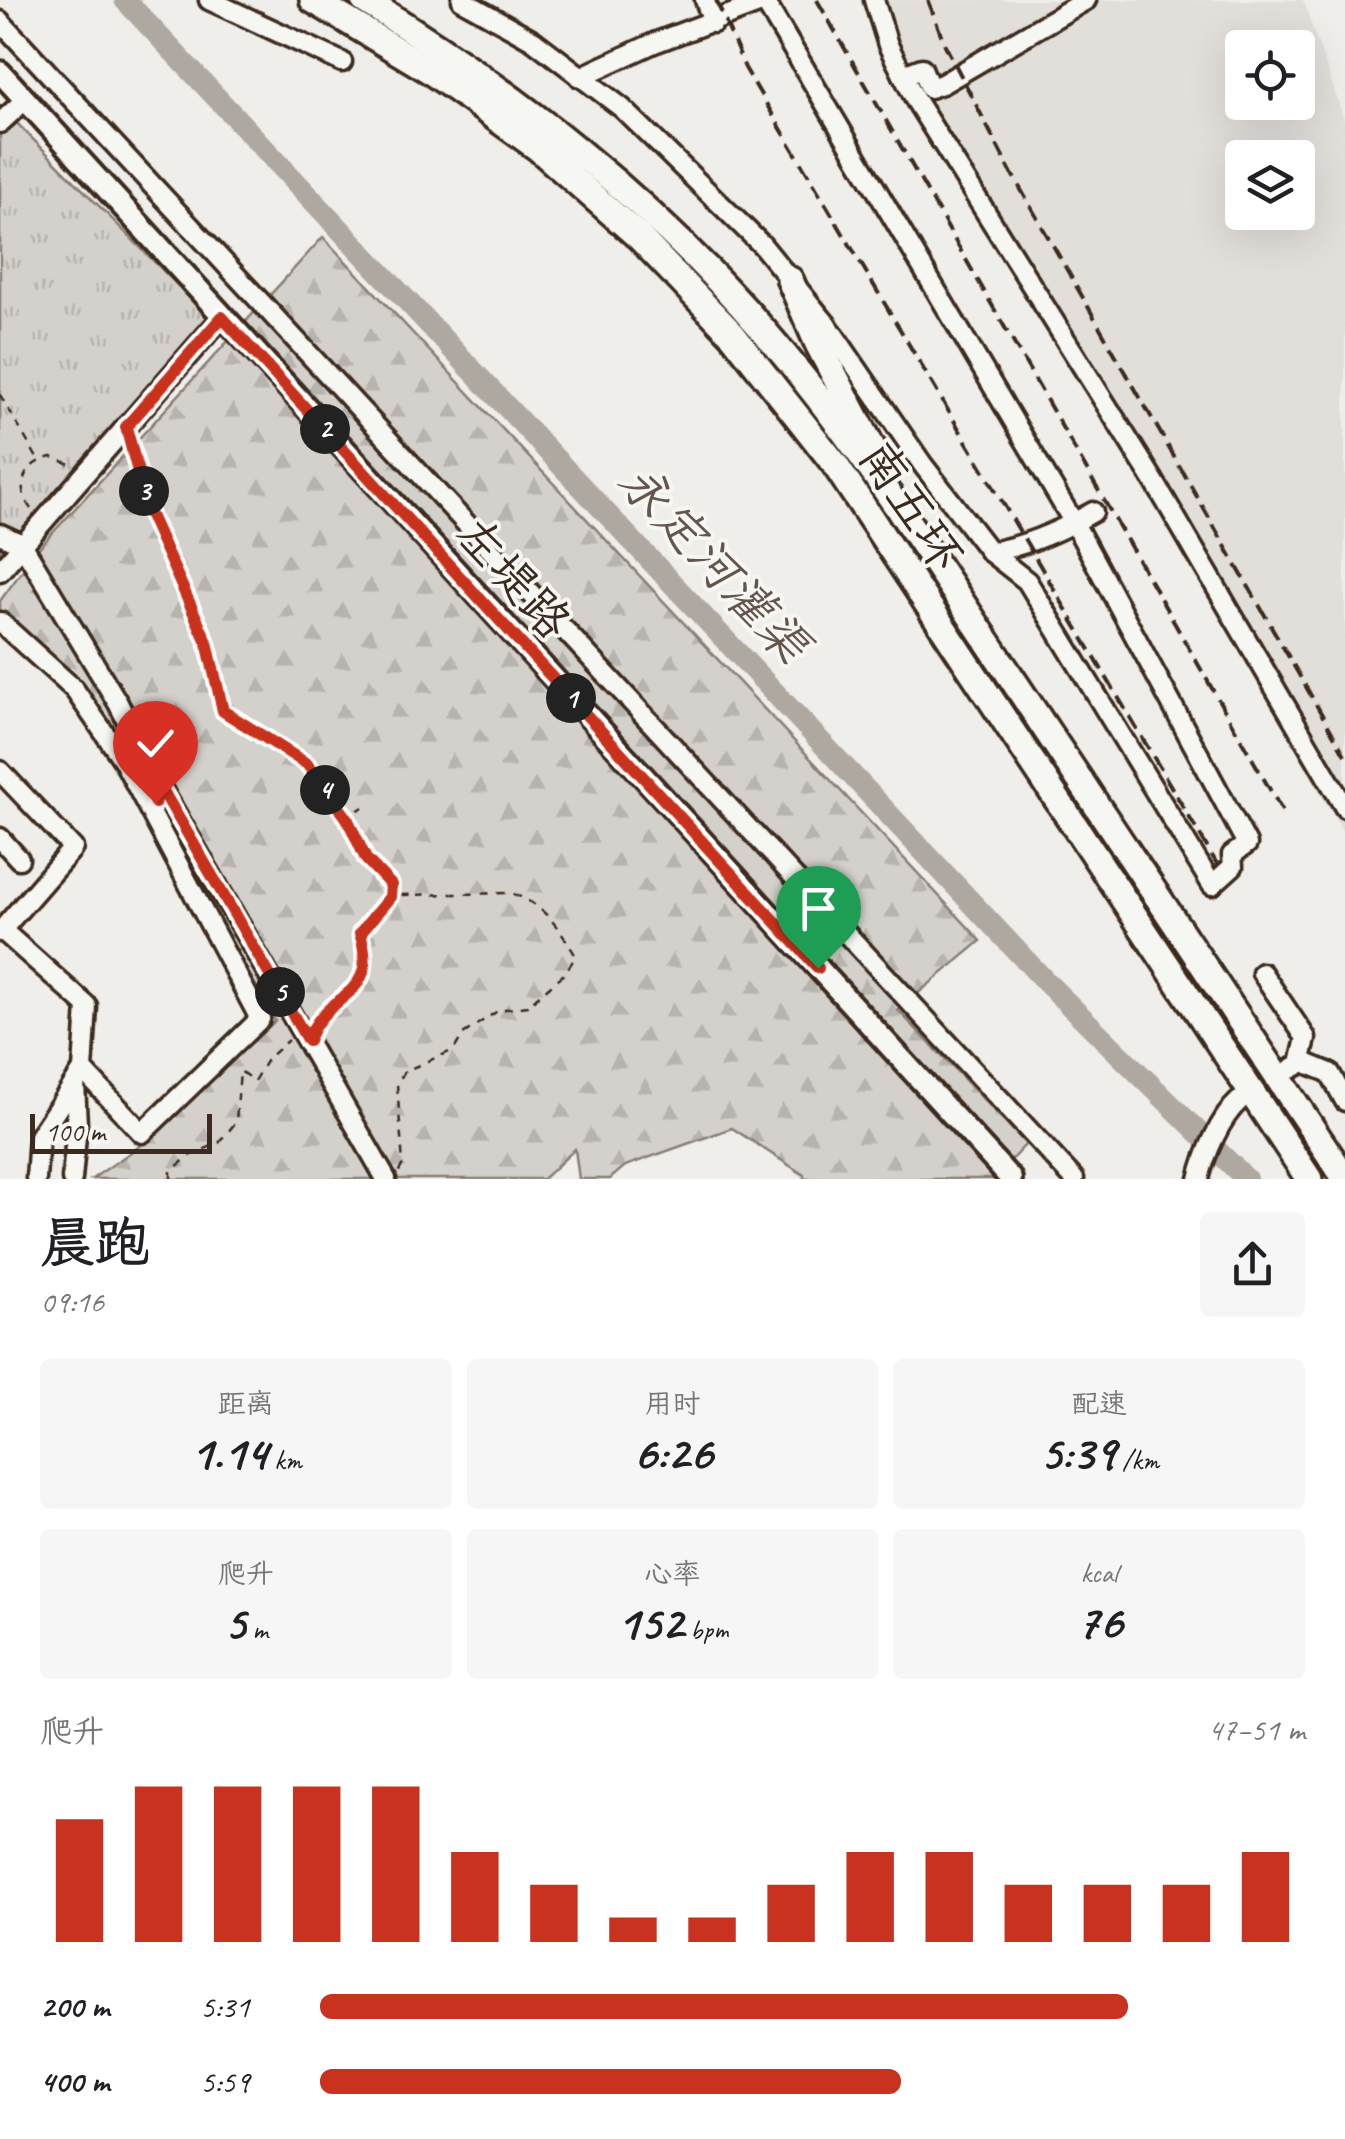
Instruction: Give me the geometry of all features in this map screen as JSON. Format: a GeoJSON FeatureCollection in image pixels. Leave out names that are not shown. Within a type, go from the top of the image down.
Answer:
{"type":"FeatureCollection","features":[{"type":"Feature","properties":{"kind":"highway","name":"南五环"},"geometry":{"type":"LineString","coordinates":[[313,0],[429,70],[538,148],[639,237],[733,335],[834,463],[1309,1179]]}},
{"type":"Feature","properties":{"kind":"highway","name":"南五环"},"geometry":{"type":"LineString","coordinates":[[364,0],[449,52],[558,132],[657,220],[763,330],[853,444],[925,548],[1345,1178]]}},
{"type":"Feature","properties":{"kind":"highway"},"geometry":{"type":"LineString","coordinates":[[790,280],[818,344],[925,548]]}},
{"type":"Feature","properties":{"kind":"main road","name":"左堤路"},"geometry":{"type":"LineString","coordinates":[[0,72],[1011,1179]]}},
{"type":"Feature","properties":{"kind":"street"},"geometry":{"type":"LineString","coordinates":[[209,0],[342,62]]}},
{"type":"Feature","properties":{"kind":"street"},"geometry":{"type":"LineString","coordinates":[[462,0],[533,40],[634,120],[762,245],[828,326],[923,465],[990,552],[1028,581],[1212,885],[1233,866],[1232,854],[1248,844],[1074,523],[767,1],[654,43],[580,76]]}},
{"type":"Feature","properties":{"kind":"street"},"geometry":{"type":"LineString","coordinates":[[705,0],[713,23]]}},
{"type":"Feature","properties":{"kind":"street"},"geometry":{"type":"LineString","coordinates":[[874,0],[888,45],[916,101],[1154,481],[1345,808]]}},
{"type":"Feature","properties":{"kind":"street"},"geometry":{"type":"LineString","coordinates":[[903,75],[922,68],[930,88],[942,84],[1086,0]]}},
{"type":"Feature","properties":{"kind":"street"},"geometry":{"type":"LineString","coordinates":[[0,21],[1074,1179]]}},
{"type":"Feature","properties":{"kind":"street"},"geometry":{"type":"LineString","coordinates":[[0,124],[26,100]]}},
{"type":"Feature","properties":{"kind":"street"},"geometry":{"type":"LineString","coordinates":[[0,571],[222,317]]}},
{"type":"Feature","properties":{"kind":"street"},"geometry":{"type":"LineString","coordinates":[[990,552],[1011,548],[1093,512]]}},
{"type":"Feature","properties":{"kind":"street"},"geometry":{"type":"LineString","coordinates":[[0,534],[22,544],[118,702],[158,794],[386,1179]]}},
{"type":"Feature","properties":{"kind":"street"},"geometry":{"type":"LineString","coordinates":[[0,622],[74,689],[124,760],[260,1019],[142,1133],[79,1076]]}},
{"type":"Feature","properties":{"kind":"street"},"geometry":{"type":"LineString","coordinates":[[0,772],[72,848],[1,931],[87,1006],[72,1179]]}},
{"type":"Feature","properties":{"kind":"street"},"geometry":{"type":"LineString","coordinates":[[0,838],[18,859]]}},
{"type":"Feature","properties":{"kind":"street"},"geometry":{"type":"LineString","coordinates":[[1262,974],[1306,1038],[1296,1065],[1330,1072],[1345,1101]]}},
{"type":"Feature","properties":{"kind":"street"},"geometry":{"type":"LineString","coordinates":[[36,1179],[39,1136],[79,1076]]}},
{"type":"Feature","properties":{"kind":"street"},"geometry":{"type":"LineString","coordinates":[[1201,1171],[1218,1132],[1239,1101]]}},
{"type":"Feature","properties":{"kind":"path"},"geometry":{"type":"LineString","coordinates":[[0,394],[38,461]]}},
{"type":"Feature","properties":{"kind":"path"},"geometry":{"type":"LineString","coordinates":[[126,427],[149,513],[207,642],[223,711],[307,764],[347,818],[366,859],[400,895],[511,893],[549,914],[576,956],[564,973],[527,1006],[499,1010],[463,1034],[454,1050],[405,1071],[396,1084],[403,1164],[394,1179]]}},
{"type":"Feature","properties":{"kind":"path"},"geometry":{"type":"LineString","coordinates":[[43,520],[31,510],[22,492],[26,472],[38,461],[62,458],[84,474]]}},
{"type":"Feature","properties":{"kind":"path"},"geometry":{"type":"LineString","coordinates":[[347,818],[363,807]]}},
{"type":"Feature","properties":{"kind":"path"},"geometry":{"type":"LineString","coordinates":[[170,1179],[170,1172],[191,1156],[219,1143],[236,1122],[240,1071],[254,1081],[268,1058],[304,1035],[327,1008],[359,984],[366,966],[360,933],[390,897],[391,885]]}},
{"type":"Feature","properties":{"kind":"shaded area"},"geometry":{"type":"Polygon","coordinates":[[[883,0],[1303,0],[1313,30],[1225,30],[1225,120],[1315,120],[1315,35],[1345,122],[1345,837],[893,32],[883,0]]]}},
{"type":"Feature","properties":{"kind":"green space"},"geometry":{"type":"Polygon","coordinates":[[[0,106],[216,324],[0,576],[0,106]]]}},
{"type":"Feature","properties":{"kind":"green space"},"geometry":{"type":"Polygon","coordinates":[[[323,237],[981,941],[898,1010],[1026,1144],[993,1179],[804,1179],[804,1175],[732,1128],[625,1166],[610,1179],[579,1179],[575,1149],[543,1179],[92,1179],[141,1145],[275,1021],[132,760],[86,690],[0,614],[0,601],[38,549],[323,237]]]}},
{"type":"Feature","properties":{"kind":"waterway","name":"永定河灌渠"},"geometry":{"type":"LineString","coordinates":[[125,0],[1047,983],[1246,1179]]}},
{"type":"Feature","properties":{"kind":"railway"},"geometry":{"type":"LineString","coordinates":[[716,0],[745,68],[1217,864]]}},
{"type":"Feature","properties":{"kind":"railway"},"geometry":{"type":"LineString","coordinates":[[817,0],[1284,814]]}},
{"type":"Feature","properties":{"kind":"railway"},"geometry":{"type":"LineString","coordinates":[[928,0],[945,45],[1012,174],[1345,755]]}},
{"type":"Feature","properties":{"kind":"route"},"geometry":{"type":"LineString","coordinates":[[155,803],[160,786],[308,1041],[314,1022],[359,984],[366,966],[360,933],[390,897],[391,885],[366,859],[347,818],[307,764],[223,711],[207,642],[149,513],[126,427],[222,317],[818,968]]}}]}
